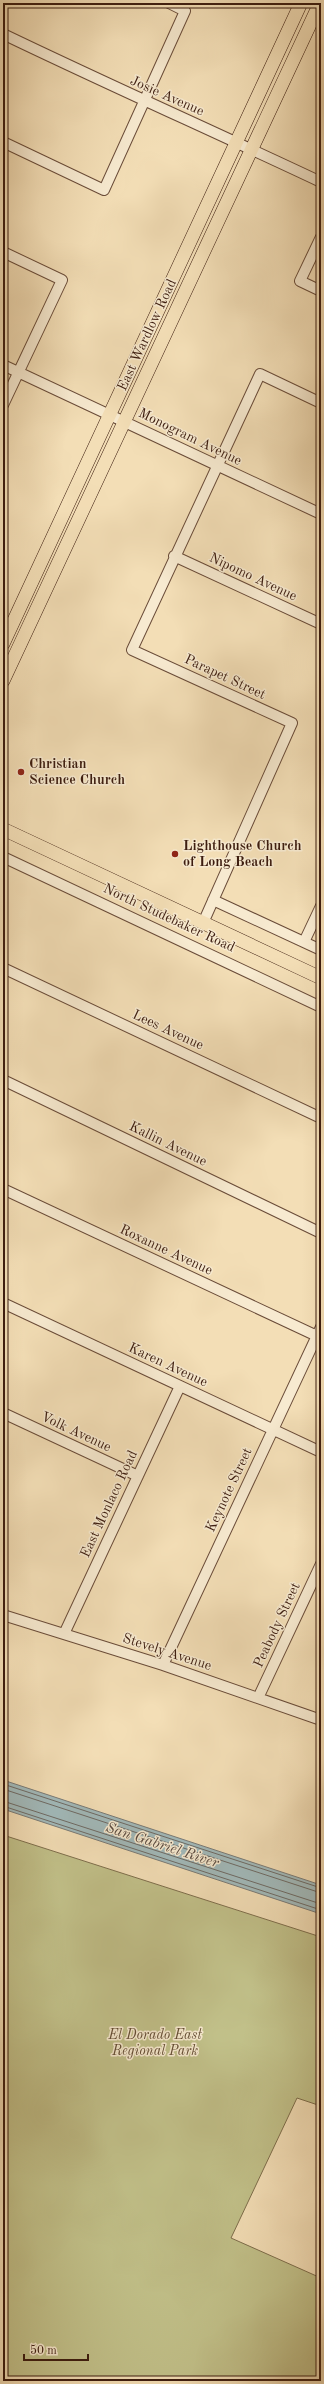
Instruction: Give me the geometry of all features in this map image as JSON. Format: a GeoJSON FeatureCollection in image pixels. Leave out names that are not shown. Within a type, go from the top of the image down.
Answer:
{"type":"FeatureCollection","features":[{"type":"Feature","properties":{"kind":"main road","name":"East Wardlow Road"},"geometry":{"type":"LineString","coordinates":[[3,644],[301,3]]}},
{"type":"Feature","properties":{"kind":"main road","name":"East Wardlow Road"},"geometry":{"type":"LineString","coordinates":[[3,681],[320,3]]}},
{"type":"Feature","properties":{"kind":"main road","name":"North Studebaker Road"},"geometry":{"type":"LineString","coordinates":[[3,829],[321,978]]}},
{"type":"Feature","properties":{"kind":"street"},"geometry":{"type":"LineString","coordinates":[[3,142],[104,190],[185,11],[169,3]]}},
{"type":"Feature","properties":{"kind":"street","name":"Josie Avenue"},"geometry":{"type":"LineString","coordinates":[[3,34],[144,102],[236,142],[321,182]]}},
{"type":"Feature","properties":{"kind":"street"},"geometry":{"type":"LineString","coordinates":[[321,237],[300,281],[321,291]]}},
{"type":"Feature","properties":{"kind":"street"},"geometry":{"type":"LineString","coordinates":[[3,252],[62,280],[3,405]]}},
{"type":"Feature","properties":{"kind":"street","name":"Monogram Avenue"},"geometry":{"type":"LineString","coordinates":[[3,365],[321,514]]}},
{"type":"Feature","properties":{"kind":"street","name":"Parapet Street"},"geometry":{"type":"LineString","coordinates":[[203,923],[292,723],[132,650],[216,465],[260,374],[321,403]]}},
{"type":"Feature","properties":{"kind":"street","name":"Nipomo Avenue"},"geometry":{"type":"LineString","coordinates":[[174,556],[321,624]]}},
{"type":"Feature","properties":{"kind":"street","name":"North Studebaker Road"},"geometry":{"type":"LineString","coordinates":[[3,857],[321,1007]]}},
{"type":"Feature","properties":{"kind":"street"},"geometry":{"type":"LineString","coordinates":[[214,900],[321,950]]}},
{"type":"Feature","properties":{"kind":"street"},"geometry":{"type":"LineString","coordinates":[[304,942],[321,906]]}},
{"type":"Feature","properties":{"kind":"street","name":"Lees Avenue"},"geometry":{"type":"LineString","coordinates":[[3,968],[321,1118]]}},
{"type":"Feature","properties":{"kind":"street","name":"Kallin Avenue"},"geometry":{"type":"LineString","coordinates":[[3,1080],[321,1233]]}},
{"type":"Feature","properties":{"kind":"street","name":"Roxanne Avenue"},"geometry":{"type":"LineString","coordinates":[[3,1189],[319,1332]]}},
{"type":"Feature","properties":{"kind":"street","name":"Karen Avenue"},"geometry":{"type":"LineString","coordinates":[[3,1303],[321,1452]]}},
{"type":"Feature","properties":{"kind":"street","name":"Keynote Street"},"geometry":{"type":"LineString","coordinates":[[163,1665],[319,1332]]}},
{"type":"Feature","properties":{"kind":"street","name":"East Monlaco Road"},"geometry":{"type":"LineString","coordinates":[[64,1634],[180,1386]]}},
{"type":"Feature","properties":{"kind":"street","name":"Volk Avenue"},"geometry":{"type":"LineString","coordinates":[[3,1413],[138,1476]]}},
{"type":"Feature","properties":{"kind":"street","name":"Peabody Street"},"geometry":{"type":"LineString","coordinates":[[258,1698],[321,1564]]}},
{"type":"Feature","properties":{"kind":"street","name":"Stevely Avenue"},"geometry":{"type":"LineString","coordinates":[[3,1615],[163,1665],[321,1720]]}},
{"type":"Feature","properties":{"kind":"green space","name":"El Dorado East Regional Park"},"geometry":{"type":"Polygon","coordinates":[[[3,1835],[321,1937],[321,2106],[297,2098],[231,2238],[321,2278],[321,2381],[3,2381],[3,1835]]]}},
{"type":"Feature","properties":{"kind":"water","name":"San Gabriel River"},"geometry":{"type":"Polygon","coordinates":[[[3,1780],[321,1885],[321,1914],[3,1809],[3,1780]]]}},
{"type":"Feature","properties":{"kind":"place","name":"Christian Science Church"},"geometry":{"type":"Point","coordinates":[21,772]}},
{"type":"Feature","properties":{"kind":"place","name":"Lighthouse Church of Long Beach"},"geometry":{"type":"Point","coordinates":[175,854]}}]}
